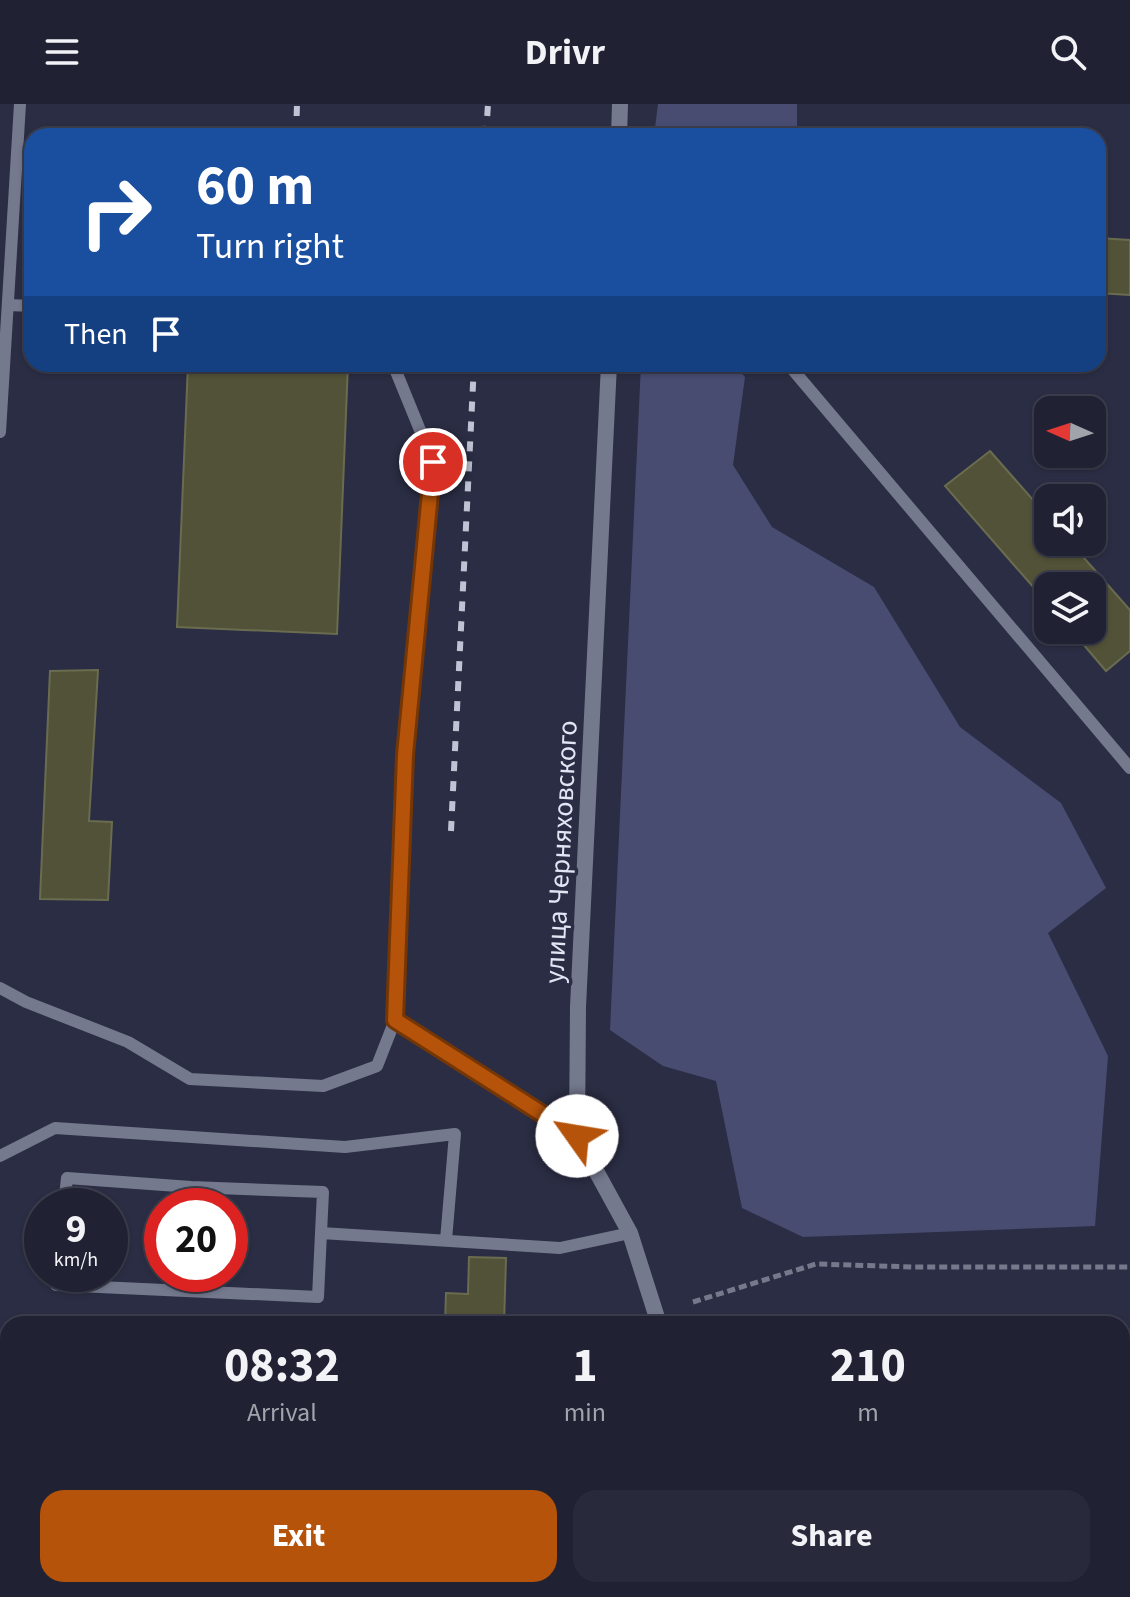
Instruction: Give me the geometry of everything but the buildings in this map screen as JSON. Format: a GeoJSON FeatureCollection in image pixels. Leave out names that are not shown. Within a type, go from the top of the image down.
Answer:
{"type":"FeatureCollection","features":[{"type":"Feature","properties":{"kind":"street"},"geometry":{"type":"LineString","coordinates":[[619,128],[620,104]]}},
{"type":"Feature","properties":{"kind":"street","name":"улица Черняховского"},"geometry":{"type":"LineString","coordinates":[[609,372],[578,1007],[577,1136],[630,1233],[656,1316]]}},
{"type":"Feature","properties":{"kind":"lane"},"geometry":{"type":"LineString","coordinates":[[0,432],[20,104]]}},
{"type":"Feature","properties":{"kind":"lane"},"geometry":{"type":"LineString","coordinates":[[8,305],[24,306]]}},
{"type":"Feature","properties":{"kind":"lane"},"geometry":{"type":"LineString","coordinates":[[0,988],[26,1002],[128,1042],[190,1079],[323,1086],[377,1066],[395,1020],[405,755],[433,462],[396,372]]}},
{"type":"Feature","properties":{"kind":"lane"},"geometry":{"type":"LineString","coordinates":[[795,372],[1130,768]]}},
{"type":"Feature","properties":{"kind":"lane"},"geometry":{"type":"LineString","coordinates":[[395,1020],[577,1136]]}},
{"type":"Feature","properties":{"kind":"lane"},"geometry":{"type":"LineString","coordinates":[[0,1156],[55,1128],[345,1147],[455,1134],[446,1240]]}},
{"type":"Feature","properties":{"kind":"lane"},"geometry":{"type":"LineString","coordinates":[[66,1188],[67,1178],[323,1192],[318,1297],[128,1288]]}},
{"type":"Feature","properties":{"kind":"lane"},"geometry":{"type":"LineString","coordinates":[[321,1233],[560,1248],[630,1233]]}},
{"type":"Feature","properties":{"kind":"path"},"geometry":{"type":"LineString","coordinates":[[693,1302],[816,1264],[1130,1267]]}},
{"type":"Feature","properties":{"kind":"shaded area"},"geometry":{"type":"Polygon","coordinates":[[[658,104],[797,104],[797,128],[655,128],[658,104]]]}},
{"type":"Feature","properties":{"kind":"shaded area"},"geometry":{"type":"Polygon","coordinates":[[[641,372],[741,372],[745,377],[733,465],[772,527],[874,587],[960,727],[1061,803],[1106,888],[1048,933],[1108,1056],[1095,1226],[803,1237],[742,1208],[716,1081],[663,1066],[610,1030],[641,372]]]}},
{"type":"Feature","properties":{"kind":"railway"},"geometry":{"type":"LineString","coordinates":[[296,128],[297,104]]}},
{"type":"Feature","properties":{"kind":"railway"},"geometry":{"type":"LineString","coordinates":[[486,128],[488,104]]}},
{"type":"Feature","properties":{"kind":"railway"},"geometry":{"type":"LineString","coordinates":[[451,831],[474,372]]}},
{"type":"Feature","properties":{"kind":"route"},"geometry":{"type":"LineString","coordinates":[[433,462],[405,755],[395,1020],[577,1136]]}}]}
